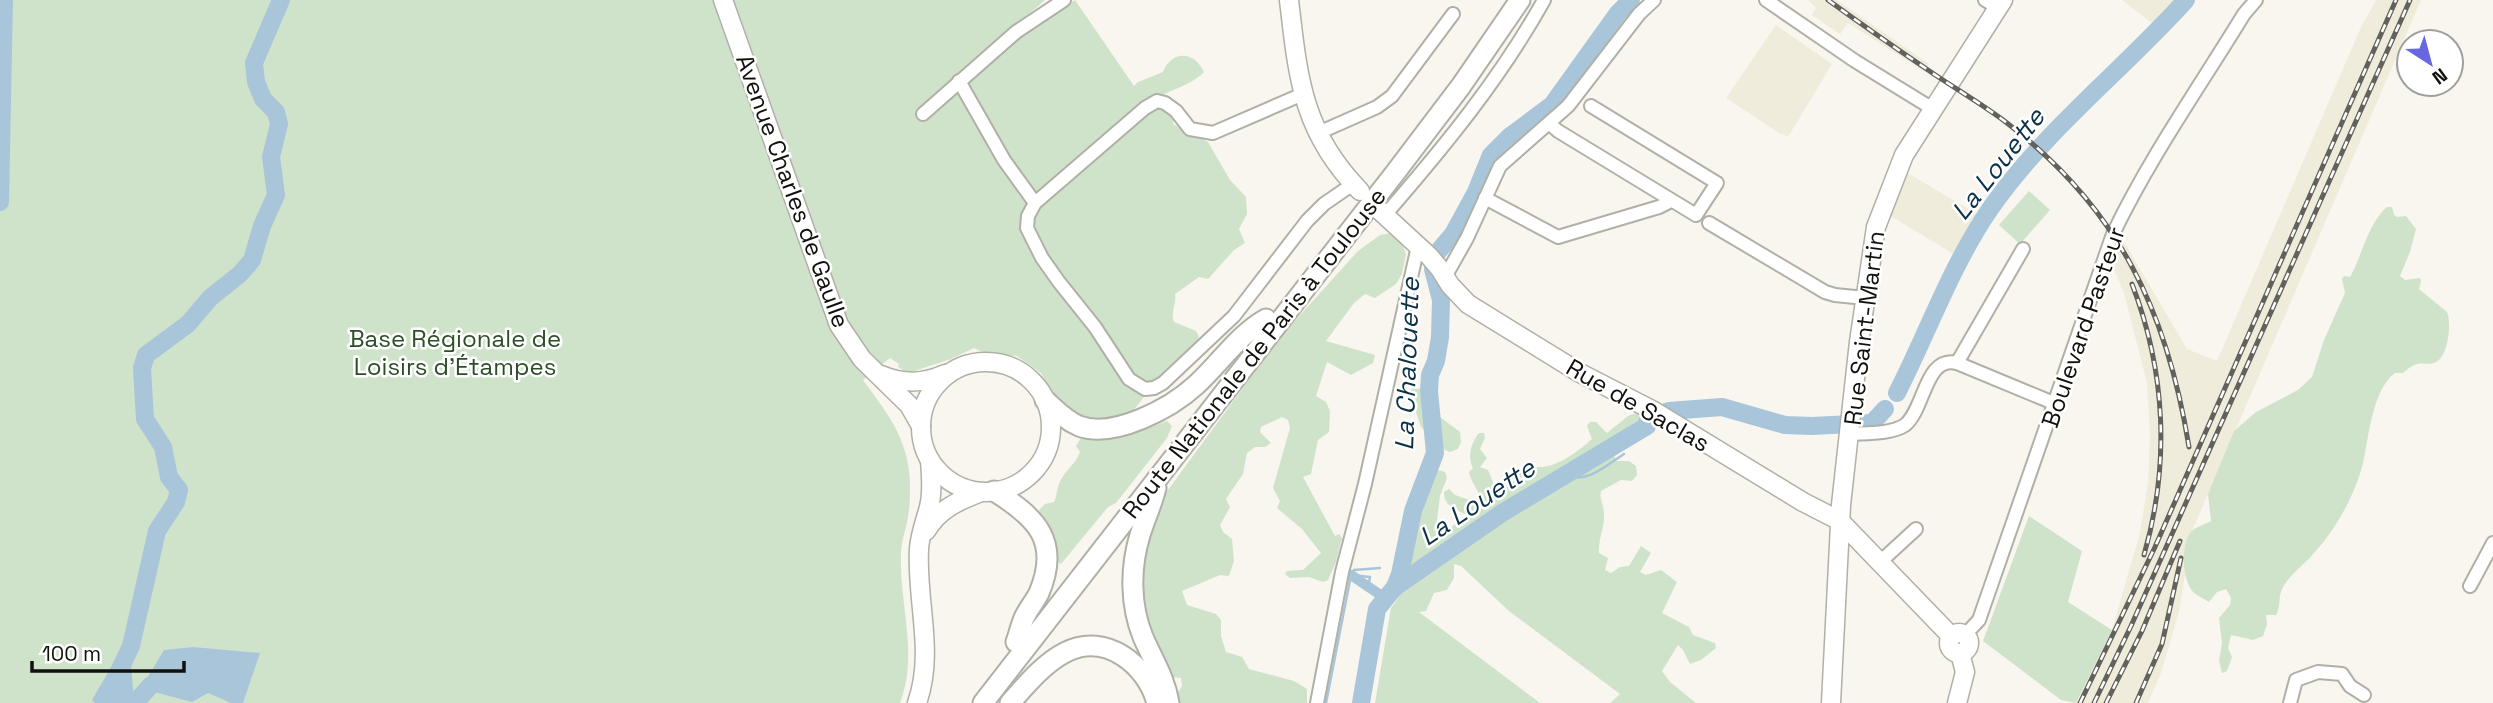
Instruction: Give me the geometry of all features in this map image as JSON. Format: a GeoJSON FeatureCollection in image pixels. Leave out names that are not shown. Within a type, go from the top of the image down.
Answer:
{"type":"FeatureCollection","features":[{"type":"Feature","properties":{"kind":"main road","name":"Avenue Charles de Gaulle"},"geometry":{"type":"LineString","coordinates":[[723,0],[839,325],[852,347],[909,405],[921,426]]}},
{"type":"Feature","properties":{"kind":"main road"},"geometry":{"type":"LineString","coordinates":[[1289,0],[1303,94],[1316,134],[1356,187]]}},
{"type":"Feature","properties":{"kind":"main road","name":"Route Nationale de Paris à Toulouse"},"geometry":{"type":"LineString","coordinates":[[969,703],[1448,86],[1505,0]]}},
{"type":"Feature","properties":{"kind":"main road","name":"Route Nationale de Paris à Toulouse"},"geometry":{"type":"LineString","coordinates":[[983,703],[1420,141],[1497,37],[1520,0]]}},
{"type":"Feature","properties":{"kind":"main road","name":"Rue Saint-Martin"},"geometry":{"type":"LineString","coordinates":[[1831,703],[1840,522],[1872,245],[1882,208],[1904,156],[1995,3]]}},
{"type":"Feature","properties":{"kind":"main road","name":"Rue de Saclas"},"geometry":{"type":"LineString","coordinates":[[1382,212],[1433,262],[1468,304],[1491,320],[1580,373],[1670,420],[1840,522],[1958,635],[1948,640],[1949,648],[1960,653],[1965,672],[1957,703]]}},
{"type":"Feature","properties":{"kind":"main road"},"geometry":{"type":"LineString","coordinates":[[878,374],[896,381],[916,383],[981,362],[1008,366],[1032,381],[1045,400],[1065,418],[1082,427],[1104,428],[1133,422],[1177,401],[1196,385],[1250,328],[1266,319]]}},
{"type":"Feature","properties":{"kind":"main road"},"geometry":{"type":"LineString","coordinates":[[917,703],[926,653],[919,547],[932,486],[930,460],[921,426],[928,398],[939,382],[953,370]]}},
{"type":"Feature","properties":{"kind":"main road"},"geometry":{"type":"LineString","coordinates":[[919,547],[927,528],[939,514],[956,502],[1022,480],[1041,461],[1051,428],[1045,400]]}},
{"type":"Feature","properties":{"kind":"main road"},"geometry":{"type":"LineString","coordinates":[[930,460],[954,483],[989,491],[1027,512],[1040,527],[1045,541],[1046,574],[1038,595],[1024,617],[1016,642]]}},
{"type":"Feature","properties":{"kind":"main road"},"geometry":{"type":"LineString","coordinates":[[1159,477],[1133,562],[1134,601],[1143,637],[1166,684],[1169,703]]}},
{"type":"Feature","properties":{"kind":"main road"},"geometry":{"type":"LineString","coordinates":[[1839,564],[1854,554],[1866,553],[1877,558]]}},
{"type":"Feature","properties":{"kind":"main road"},"geometry":{"type":"LineString","coordinates":[[1010,703],[1045,667],[1067,651],[1094,645],[1119,653],[1136,664],[1146,677],[1157,703]]}},
{"type":"Feature","properties":{"kind":"street"},"geometry":{"type":"LineString","coordinates":[[923,114],[1016,32],[1064,0]]}},
{"type":"Feature","properties":{"kind":"street"},"geometry":{"type":"LineString","coordinates":[[1382,212],[1429,165],[1483,96],[1508,61],[1544,0]]}},
{"type":"Feature","properties":{"kind":"street"},"geometry":{"type":"LineString","coordinates":[[1317,703],[1342,572],[1365,484],[1433,262],[1467,238],[1500,166],[1568,106],[1639,14],[1654,0]]}},
{"type":"Feature","properties":{"kind":"street"},"geometry":{"type":"LineString","coordinates":[[1766,0],[1855,61],[1933,109]]}},
{"type":"Feature","properties":{"kind":"street","name":"Boulevard Pasteur"},"geometry":{"type":"LineString","coordinates":[[1958,635],[1979,620],[2117,226],[2136,189],[2248,3]]}},
{"type":"Feature","properties":{"kind":"street"},"geometry":{"type":"LineString","coordinates":[[1316,134],[1377,107],[1391,96],[1453,14]]}},
{"type":"Feature","properties":{"kind":"street"},"geometry":{"type":"LineString","coordinates":[[959,81],[1004,160],[1035,203]]}},
{"type":"Feature","properties":{"kind":"street"},"geometry":{"type":"LineString","coordinates":[[1303,94],[1213,133],[1190,128],[1166,103],[1157,101],[1145,108],[1035,203],[1028,216],[1027,228],[1042,258],[1095,327],[1129,379],[1145,389],[1154,388],[1177,371],[1234,316],[1307,221],[1324,204],[1356,187]]}},
{"type":"Feature","properties":{"kind":"street"},"geometry":{"type":"LineString","coordinates":[[1550,124],[1696,215],[1717,183],[1591,106]]}},
{"type":"Feature","properties":{"kind":"street"},"geometry":{"type":"LineString","coordinates":[[1485,198],[1558,237],[1671,201]]}},
{"type":"Feature","properties":{"kind":"street"},"geometry":{"type":"LineString","coordinates":[[1709,223],[1825,292],[1865,298]]}},
{"type":"Feature","properties":{"kind":"street"},"geometry":{"type":"LineString","coordinates":[[1957,363],[2023,249]]}},
{"type":"Feature","properties":{"kind":"street"},"geometry":{"type":"LineString","coordinates":[[1851,427],[1893,429],[1905,425],[1914,414],[1936,368],[1944,362],[1957,363],[2056,404]]}},
{"type":"Feature","properties":{"kind":"street"},"geometry":{"type":"LineString","coordinates":[[1877,558],[1916,528]]}},
{"type":"Feature","properties":{"kind":"street"},"geometry":{"type":"LineString","coordinates":[[2470,586],[2493,543]]}},
{"type":"Feature","properties":{"kind":"street"},"geometry":{"type":"LineString","coordinates":[[2290,703],[2296,680],[2318,672],[2342,674],[2350,686],[2364,695]]}},
{"type":"Feature","properties":{"kind":"shaded area"},"geometry":{"type":"Polygon","coordinates":[[[1808,0],[1837,0],[1929,64],[1925,72],[1848,23],[1840,34],[1812,15],[1816,8],[1808,0]]]}},
{"type":"Feature","properties":{"kind":"shaded area"},"geometry":{"type":"Polygon","coordinates":[[[2122,0],[2182,0],[2157,27],[2122,0]]]}},
{"type":"Feature","properties":{"kind":"shaded area"},"geometry":{"type":"Polygon","coordinates":[[[2376,0],[2421,0],[2409,28],[2395,28],[2395,60],[2192,531],[2179,612],[2161,673],[2148,703],[2076,703],[2112,630],[2140,533],[2148,482],[2150,435],[2147,383],[2124,293],[2109,258],[2120,235],[2187,349],[2217,361],[2361,27],[2376,0]]]}},
{"type":"Feature","properties":{"kind":"shaded area"},"geometry":{"type":"Polygon","coordinates":[[[1776,25],[1832,64],[1788,137],[1726,98],[1776,25]]]}},
{"type":"Feature","properties":{"kind":"shaded area"},"geometry":{"type":"Polygon","coordinates":[[[1906,172],[1982,217],[1957,256],[1889,215],[1906,172]]]}},
{"type":"Feature","properties":{"kind":"green space","name":"Base Régionale de Loisirs d'Étampes"},"geometry":{"type":"Polygon","coordinates":[[[0,0],[1045,0],[1028,15],[1036,24],[1075,0],[1134,86],[1163,72],[1177,57],[1189,57],[1200,65],[1204,72],[1198,77],[1153,101],[1171,111],[1174,116],[1173,124],[1208,142],[1230,180],[1246,197],[1247,214],[1239,229],[1245,243],[1234,250],[1208,279],[1199,277],[1175,294],[1174,322],[1196,331],[1199,337],[1196,344],[1154,384],[1133,411],[1102,420],[1076,415],[1057,401],[1041,373],[1017,356],[989,355],[974,348],[951,359],[908,373],[890,358],[863,380],[895,427],[904,447],[909,473],[909,510],[901,554],[908,666],[900,703],[0,703],[0,0]]]}},
{"type":"Feature","properties":{"kind":"green space"},"geometry":{"type":"Polygon","coordinates":[[[2029,191],[2050,210],[2020,244],[1999,225],[2029,191]]]}},
{"type":"Feature","properties":{"kind":"green space"},"geometry":{"type":"Polygon","coordinates":[[[2387,207],[2392,207],[2397,217],[2406,216],[2416,229],[2400,276],[2405,280],[2420,278],[2419,289],[2447,312],[2449,332],[2446,348],[2434,363],[2415,365],[2403,373],[2395,373],[2387,381],[2376,402],[2360,475],[2344,511],[2322,544],[2285,584],[2276,615],[2266,615],[2267,624],[2263,636],[2253,640],[2231,635],[2228,648],[2232,657],[2227,671],[2222,673],[2219,661],[2222,643],[2219,618],[2230,605],[2231,598],[2226,589],[2217,592],[2209,602],[2194,593],[2185,572],[2187,538],[2193,530],[2211,521],[2208,494],[2234,431],[2256,412],[2298,390],[2312,377],[2324,340],[2345,293],[2342,279],[2344,276],[2350,277],[2370,231],[2387,207]]]}},
{"type":"Feature","properties":{"kind":"green space"},"geometry":{"type":"Polygon","coordinates":[[[1391,233],[1401,241],[1406,254],[1402,274],[1396,284],[1375,298],[1365,294],[1354,303],[1326,341],[1375,355],[1373,363],[1351,375],[1327,362],[1316,396],[1326,402],[1330,411],[1329,432],[1318,440],[1311,474],[1303,477],[1335,536],[1339,534],[1342,538],[1328,580],[1323,582],[1309,577],[1290,578],[1285,574],[1287,571],[1303,570],[1321,553],[1302,529],[1277,508],[1280,501],[1273,488],[1290,428],[1288,420],[1282,417],[1261,427],[1260,432],[1271,443],[1265,447],[1255,447],[1247,453],[1243,474],[1226,499],[1230,507],[1220,525],[1223,532],[1232,539],[1234,561],[1229,576],[1220,575],[1182,591],[1187,605],[1216,614],[1221,620],[1221,636],[1226,652],[1242,657],[1249,669],[1294,681],[1307,689],[1307,703],[1177,703],[1175,697],[1182,686],[1181,678],[1171,677],[1152,662],[1135,573],[1154,509],[1281,336],[1358,251],[1380,235],[1391,233]]]}},
{"type":"Feature","properties":{"kind":"green space"},"geometry":{"type":"Polygon","coordinates":[[[1413,388],[1421,389],[1436,414],[1460,432],[1461,442],[1458,449],[1450,452],[1445,450],[1421,427],[1415,409],[1406,398],[1406,393],[1413,388]]]}},
{"type":"Feature","properties":{"kind":"green space"},"geometry":{"type":"Polygon","coordinates":[[[1639,412],[1646,413],[1649,419],[1622,443],[1615,461],[1629,461],[1636,466],[1637,475],[1632,481],[1621,480],[1601,491],[1604,519],[1599,553],[1608,558],[1605,570],[1611,573],[1620,567],[1629,566],[1641,546],[1651,553],[1640,572],[1646,575],[1661,570],[1677,582],[1662,613],[1689,627],[1693,635],[1715,643],[1716,648],[1701,660],[1690,664],[1678,645],[1662,671],[1670,682],[1696,703],[1610,703],[1620,694],[1509,611],[1461,566],[1454,564],[1454,578],[1447,590],[1434,593],[1426,611],[1419,612],[1540,703],[1375,703],[1391,608],[1399,597],[1410,560],[1404,538],[1404,513],[1409,507],[1423,511],[1427,491],[1422,472],[1427,467],[1445,472],[1447,478],[1440,496],[1436,528],[1440,532],[1448,530],[1463,517],[1469,519],[1470,516],[1449,505],[1444,492],[1449,489],[1455,495],[1481,504],[1469,472],[1473,468],[1471,450],[1479,433],[1484,433],[1485,438],[1480,449],[1487,458],[1480,467],[1488,470],[1495,487],[1504,488],[1514,481],[1526,464],[1534,467],[1552,465],[1578,451],[1592,439],[1587,426],[1590,422],[1596,422],[1607,433],[1628,416],[1639,412]]]}},
{"type":"Feature","properties":{"kind":"green space"},"geometry":{"type":"Polygon","coordinates":[[[1167,421],[1172,426],[1167,438],[1116,503],[1108,507],[1061,564],[1056,561],[1039,510],[1045,504],[1054,502],[1061,480],[1080,452],[1076,446],[1084,433],[1129,435],[1167,421]]]}},
{"type":"Feature","properties":{"kind":"green space"},"geometry":{"type":"Polygon","coordinates":[[[2029,516],[2082,551],[2068,602],[2112,630],[2076,703],[2061,700],[1983,641],[2029,516]]]}},
{"type":"Feature","properties":{"kind":"water"},"geometry":{"type":"Polygon","coordinates":[[[193,647],[260,653],[243,703],[231,703],[208,693],[192,702],[154,692],[147,678],[164,650],[193,647]]]}},
{"type":"Feature","properties":{"kind":"water"},"geometry":{"type":"Polygon","coordinates":[[[118,655],[131,662],[134,703],[95,703],[92,700],[118,655]]]}},
{"type":"Feature","properties":{"kind":"waterway"},"geometry":{"type":"LineString","coordinates":[[0,202],[4,0]]}},
{"type":"Feature","properties":{"kind":"waterway"},"geometry":{"type":"LineString","coordinates":[[104,703],[131,646],[157,531],[176,502],[179,490],[169,477],[163,447],[145,419],[142,368],[146,355],[188,324],[210,298],[240,274],[252,260],[262,226],[276,195],[271,157],[279,124],[276,112],[263,99],[256,82],[254,63],[281,0]]}},
{"type":"Feature","properties":{"kind":"waterway","name":"La Chalouette"},"geometry":{"type":"LineString","coordinates":[[1361,703],[1377,609],[1395,587],[1400,574],[1413,511],[1435,453],[1429,391],[1430,375],[1436,361],[1440,337],[1441,300],[1433,269],[1436,254],[1453,234],[1476,192],[1491,155],[1509,137],[1552,105],[1618,13],[1631,0]]}},
{"type":"Feature","properties":{"kind":"waterway","name":"La Louette"},"geometry":{"type":"LineString","coordinates":[[1897,393],[1963,253],[1990,209],[2059,127],[2186,0]]}},
{"type":"Feature","properties":{"kind":"waterway","name":"La Louette"},"geometry":{"type":"LineString","coordinates":[[1395,587],[1502,513],[1647,426],[1648,419],[1669,411],[1722,407],[1785,425],[1812,426],[1872,423],[1885,409]]}},
{"type":"Feature","properties":{"kind":"waterway"},"geometry":{"type":"LineString","coordinates":[[1562,476],[1588,476],[1624,454]]}},
{"type":"Feature","properties":{"kind":"waterway"},"geometry":{"type":"LineString","coordinates":[[1326,703],[1351,575],[1354,570],[1380,568]]}},
{"type":"Feature","properties":{"kind":"waterway"},"geometry":{"type":"LineString","coordinates":[[1351,575],[1370,577],[1368,587],[1385,598]]}},
{"type":"Feature","properties":{"kind":"waterway"},"geometry":{"type":"LineString","coordinates":[[1351,575],[1385,598]]}},
{"type":"Feature","properties":{"kind":"waterway"},"geometry":{"type":"LineString","coordinates":[[135,703],[151,685]]}},
{"type":"Feature","properties":{"kind":"railway"},"geometry":{"type":"LineString","coordinates":[[1828,0],[2007,123],[2046,156],[2080,191],[2108,227],[2132,266],[2151,307],[2167,351],[2189,447]]}},
{"type":"Feature","properties":{"kind":"railway"},"geometry":{"type":"LineString","coordinates":[[2080,703],[2155,547],[2396,0]]}},
{"type":"Feature","properties":{"kind":"railway"},"geometry":{"type":"LineString","coordinates":[[2094,703],[2131,626],[2410,0]]}},
{"type":"Feature","properties":{"kind":"railway"},"geometry":{"type":"LineString","coordinates":[[2132,284],[2152,351],[2160,419],[2158,487],[2144,555]]}},
{"type":"Feature","properties":{"kind":"railway"},"geometry":{"type":"LineString","coordinates":[[2106,703],[2142,631],[2180,541]]}},
{"type":"Feature","properties":{"kind":"railway"},"geometry":{"type":"LineString","coordinates":[[2136,703],[2162,644],[2181,558]]}}]}
